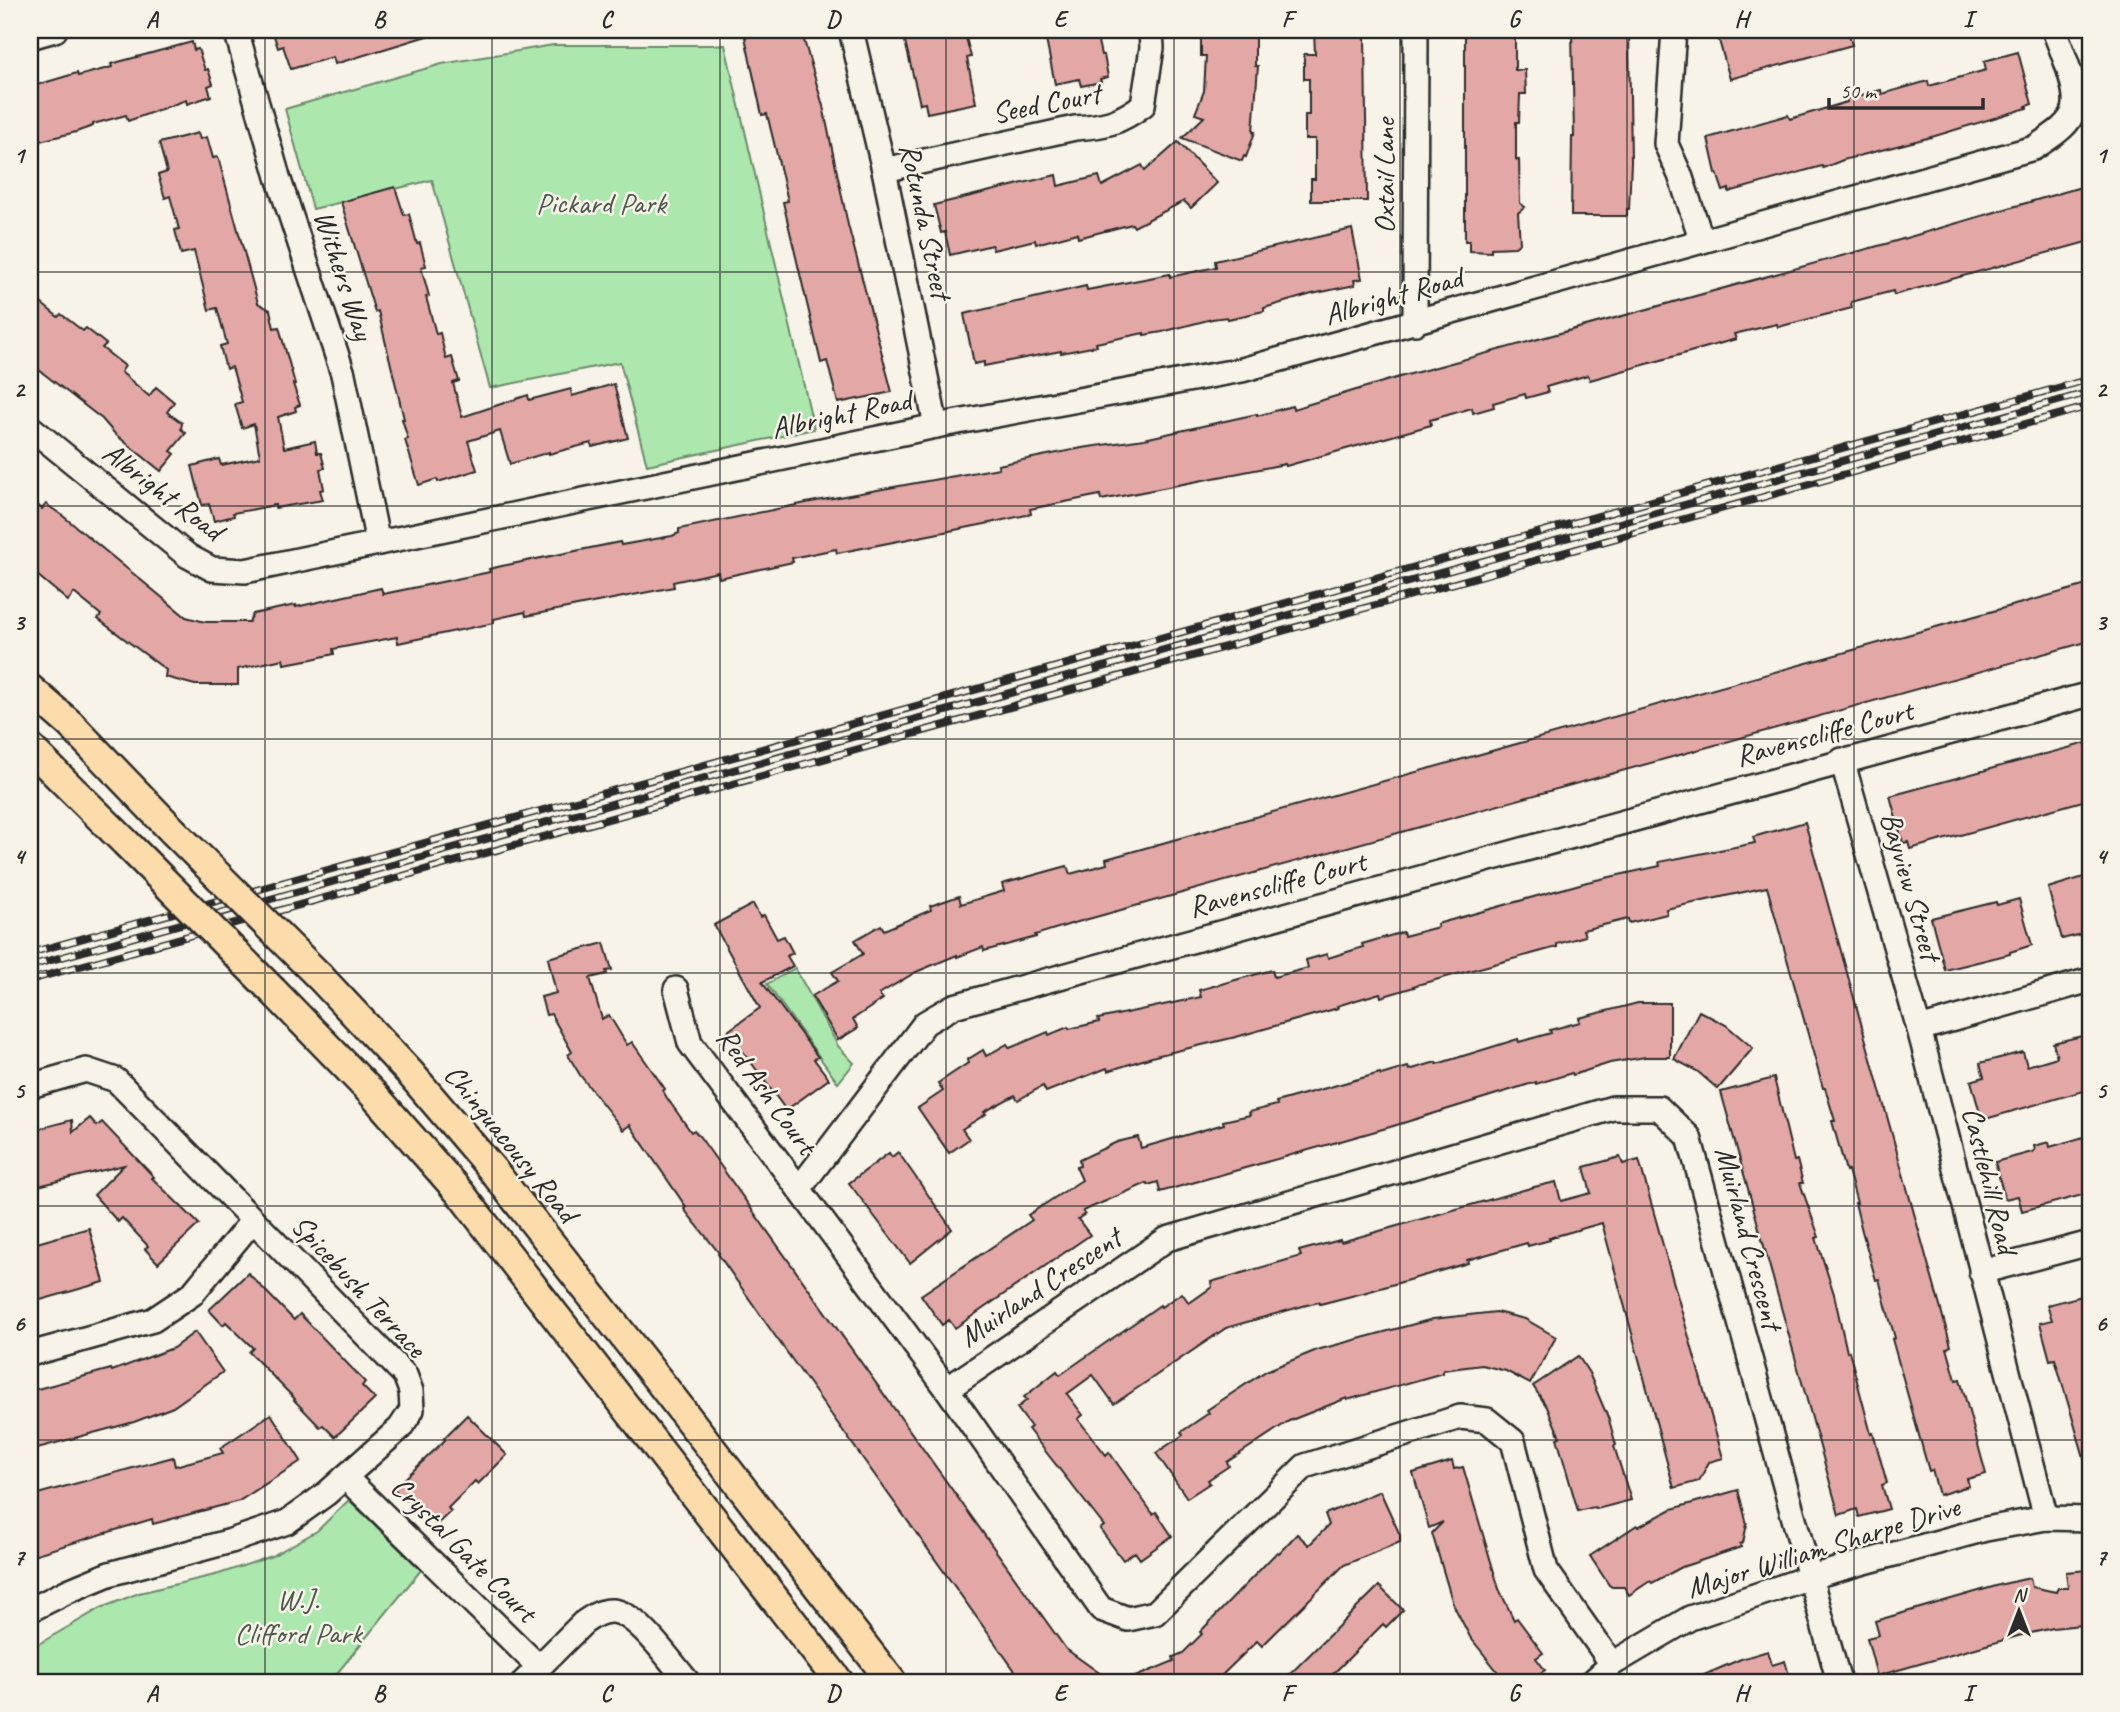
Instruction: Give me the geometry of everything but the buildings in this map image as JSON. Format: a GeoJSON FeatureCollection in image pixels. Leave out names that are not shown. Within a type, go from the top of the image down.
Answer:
{"type":"FeatureCollection","features":[{"type":"Feature","properties":{"kind":"main road","name":"Chinguacousy Road"},"geometry":{"type":"LineString","coordinates":[[30,689],[70,724],[320,977],[410,1073],[491,1168],[660,1381],[892,1682]]}},
{"type":"Feature","properties":{"kind":"main road"},"geometry":{"type":"LineString","coordinates":[[30,748],[373,1094],[461,1194],[839,1682]]}},
{"type":"Feature","properties":{"kind":"street"},"geometry":{"type":"LineString","coordinates":[[30,37],[55,30]]}},
{"type":"Feature","properties":{"kind":"street","name":"Withers Way"},"geometry":{"type":"LineString","coordinates":[[236,30],[278,177],[343,374],[378,543]]}},
{"type":"Feature","properties":{"kind":"street","name":"Rotunda Street"},"geometry":{"type":"LineString","coordinates":[[851,30],[884,170],[936,426]]}},
{"type":"Feature","properties":{"kind":"street","name":"Seed Court"},"geometry":{"type":"LineString","coordinates":[[884,170],[1075,128],[1103,126],[1124,119],[1143,105],[1152,48],[1151,30]]}},
{"type":"Feature","properties":{"kind":"street","name":"Oxtail Lane"},"geometry":{"type":"LineString","coordinates":[[1415,323],[1416,30]]}},
{"type":"Feature","properties":{"kind":"street"},"geometry":{"type":"LineString","coordinates":[[1674,30],[1666,144],[1680,175],[1702,240]]}},
{"type":"Feature","properties":{"kind":"street","name":"Albright Road"},"geometry":{"type":"LineString","coordinates":[[30,427],[188,556],[212,569],[245,571],[936,426],[1242,370],[2034,148],[2060,129],[2074,109],[2073,80],[2054,30]]}},
{"type":"Feature","properties":{"kind":"street","name":"Ravenscliffe Court"},"geometry":{"type":"LineString","coordinates":[[799,1189],[925,1023],[954,1006],[2090,694]]}},
{"type":"Feature","properties":{"kind":"street","name":"Bayview Street"},"geometry":{"type":"LineString","coordinates":[[1842,760],[1919,1029]]}},
{"type":"Feature","properties":{"kind":"street"},"geometry":{"type":"LineString","coordinates":[[1919,1029],[2090,980]]}},
{"type":"Feature","properties":{"kind":"street","name":"Red Ash Court"},"geometry":{"type":"LineString","coordinates":[[676,989],[690,1043],[799,1189]]}},
{"type":"Feature","properties":{"kind":"street","name":"Castlehill Road"},"geometry":{"type":"LineString","coordinates":[[1919,1029],[2046,1518]]}},
{"type":"Feature","properties":{"kind":"street","name":"Spicebush Terrace"},"geometry":{"type":"LineString","coordinates":[[30,1086],[86,1070],[116,1080],[405,1375],[411,1391],[412,1410],[400,1428],[345,1477],[287,1522],[231,1541],[109,1574],[30,1611]]}},
{"type":"Feature","properties":{"kind":"street","name":"Muirland Crescent"},"geometry":{"type":"LineString","coordinates":[[1612,1664],[1546,1570],[1513,1441],[1487,1420],[1460,1417],[1305,1466],[1155,1613],[1128,1619],[1101,1609],[947,1389],[1167,1239],[1613,1108],[1659,1108],[1689,1137],[1839,1682]]}},
{"type":"Feature","properties":{"kind":"street"},"geometry":{"type":"LineString","coordinates":[[799,1189],[947,1389]]}},
{"type":"Feature","properties":{"kind":"street"},"geometry":{"type":"LineString","coordinates":[[30,1354],[153,1320],[192,1294],[253,1220]]}},
{"type":"Feature","properties":{"kind":"street"},"geometry":{"type":"LineString","coordinates":[[1981,1272],[2090,1243]]}},
{"type":"Feature","properties":{"kind":"street","name":"Crystal Gate Court"},"geometry":{"type":"LineString","coordinates":[[345,1477],[532,1675]]}},
{"type":"Feature","properties":{"kind":"street","name":"Major William Sharpe Drive"},"geometry":{"type":"LineString","coordinates":[[1592,1682],[1612,1664],[1690,1618],[1810,1577],[1986,1529],[2046,1518],[2090,1520]]}},
{"type":"Feature","properties":{"kind":"street"},"geometry":{"type":"LineString","coordinates":[[532,1675],[583,1623],[593,1616],[612,1611],[622,1614],[639,1626],[688,1682]]}},
{"type":"Feature","properties":{"kind":"green space","name":"Pickard Park"},"geometry":{"type":"Polygon","coordinates":[[[553,45],[725,45],[814,429],[647,465],[620,362],[490,388],[432,180],[313,209],[285,109],[442,64],[553,45]]]}},
{"type":"Feature","properties":{"kind":"green space"},"geometry":{"type":"Polygon","coordinates":[[[795,968],[838,1046],[854,1063],[838,1083],[767,984],[795,968]]]}},
{"type":"Feature","properties":{"kind":"green space","name":"W.J. Clifford Park"},"geometry":{"type":"Polygon","coordinates":[[[349,1500],[421,1570],[330,1682],[38,1682],[30,1667],[30,1649],[101,1608],[139,1593],[219,1574],[272,1556],[317,1531],[349,1500]]]}},
{"type":"Feature","properties":{"kind":"railway"},"geometry":{"type":"LineString","coordinates":[[30,953],[2090,379]]}},
{"type":"Feature","properties":{"kind":"railway"},"geometry":{"type":"LineString","coordinates":[[30,966],[2090,392]]}},
{"type":"Feature","properties":{"kind":"railway"},"geometry":{"type":"LineString","coordinates":[[30,980],[2090,406]]}}]}
